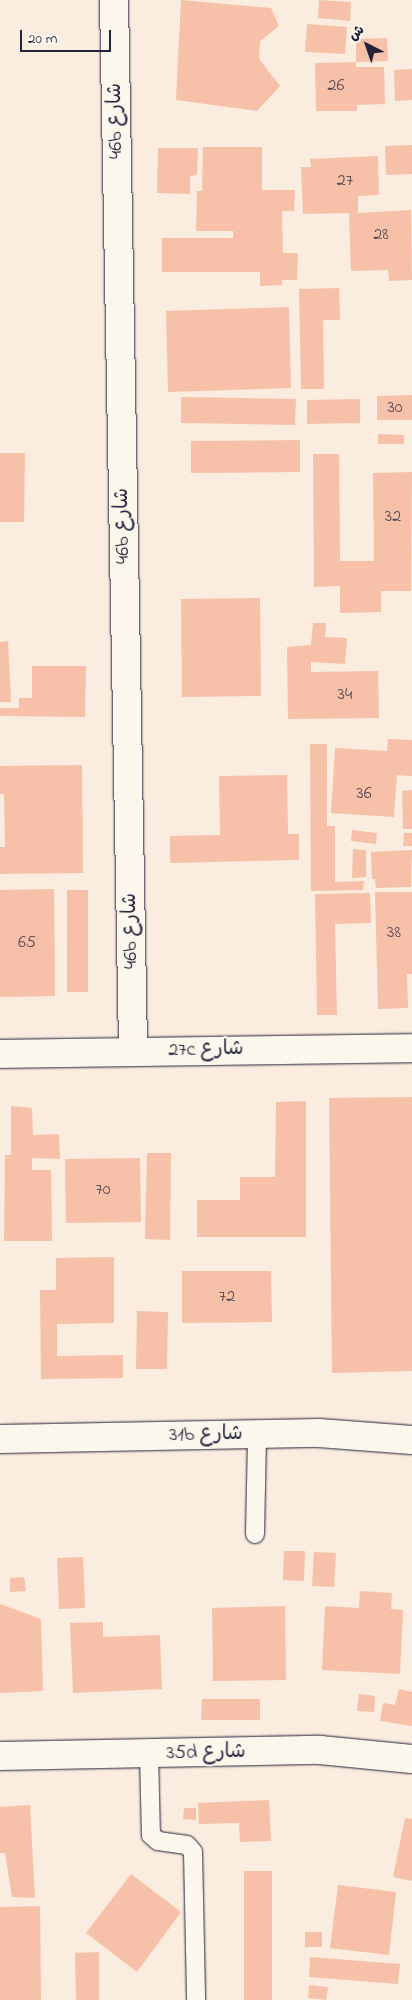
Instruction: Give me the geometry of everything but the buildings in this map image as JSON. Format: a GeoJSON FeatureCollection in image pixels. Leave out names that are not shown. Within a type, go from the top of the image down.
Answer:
{"type":"FeatureCollection","features":[{"type":"Feature","properties":{"kind":"street","name":"46b شارع"},"geometry":{"type":"LineString","coordinates":[[114,0],[133,1051]]}},
{"type":"Feature","properties":{"kind":"street","name":"27c شارع"},"geometry":{"type":"LineString","coordinates":[[0,1054],[412,1048]]}},
{"type":"Feature","properties":{"kind":"street","name":"31b شارع"},"geometry":{"type":"LineString","coordinates":[[0,1439],[319,1434],[412,1440]]}},
{"type":"Feature","properties":{"kind":"street","name":"35d شارع"},"geometry":{"type":"LineString","coordinates":[[0,1756],[320,1750],[412,1759]]}},
{"type":"Feature","properties":{"kind":"lane"},"geometry":{"type":"LineString","coordinates":[[255,1534],[257,1435]]}},
{"type":"Feature","properties":{"kind":"lane"},"geometry":{"type":"LineString","coordinates":[[149,1754],[151,1835],[158,1841],[187,1845],[193,1852],[196,2000]]}}]}
